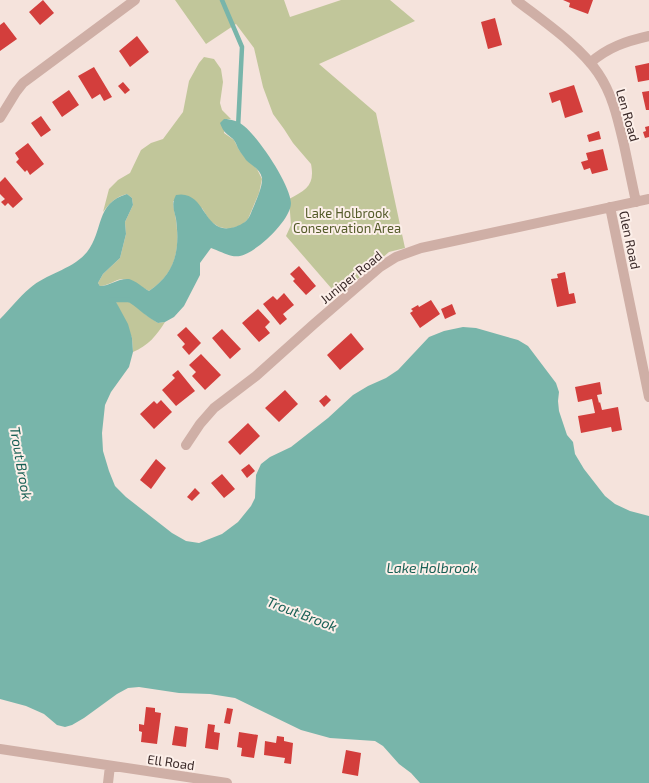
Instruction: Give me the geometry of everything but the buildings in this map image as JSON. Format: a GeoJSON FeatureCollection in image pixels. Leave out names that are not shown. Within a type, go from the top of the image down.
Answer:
{"type":"FeatureCollection","features":[{"type":"Feature","properties":{"kind":"street"},"geometry":{"type":"LineString","coordinates":[[0,118],[23,83],[135,0]]}},
{"type":"Feature","properties":{"kind":"street","name":"Len Road"},"geometry":{"type":"LineString","coordinates":[[516,0],[567,41],[590,63],[604,81],[612,100],[636,202]]}},
{"type":"Feature","properties":{"kind":"street"},"geometry":{"type":"LineString","coordinates":[[590,63],[612,47],[649,36]]}},
{"type":"Feature","properties":{"kind":"street","name":"Juniper Road"},"geometry":{"type":"LineString","coordinates":[[186,445],[200,424],[214,408],[256,376],[380,267],[392,259],[421,248],[649,199]]}},
{"type":"Feature","properties":{"kind":"street","name":"Glen Road"},"geometry":{"type":"LineString","coordinates":[[610,207],[649,396]]}},
{"type":"Feature","properties":{"kind":"street","name":"Ell Road"},"geometry":{"type":"LineString","coordinates":[[0,749],[227,783]]}},
{"type":"Feature","properties":{"kind":"street"},"geometry":{"type":"LineString","coordinates":[[108,783],[110,766]]}},
{"type":"Feature","properties":{"kind":"green space","name":"Lake Holbrook Conservation Area"},"geometry":{"type":"Polygon","coordinates":[[[175,0],[284,0],[290,17],[341,0],[390,0],[415,21],[319,64],[376,113],[405,248],[389,252],[338,296],[286,236],[291,225],[289,199],[305,190],[311,182],[311,164],[293,143],[273,114],[263,87],[254,48],[236,24],[206,44],[175,0]]]}},
{"type":"Feature","properties":{"kind":"green space"},"geometry":{"type":"Polygon","coordinates":[[[204,57],[214,59],[221,69],[223,82],[220,103],[222,110],[231,119],[224,119],[224,133],[234,140],[239,150],[257,169],[262,179],[259,193],[248,219],[242,225],[229,229],[219,227],[210,221],[202,208],[173,201],[177,231],[176,251],[174,260],[165,277],[149,291],[126,279],[100,286],[98,283],[103,274],[120,258],[126,234],[125,222],[133,205],[132,198],[127,194],[113,201],[103,212],[109,189],[118,180],[130,173],[141,150],[151,143],[163,139],[183,112],[189,81],[204,57]]]}},
{"type":"Feature","properties":{"kind":"green space"},"geometry":{"type":"Polygon","coordinates":[[[121,299],[134,304],[158,323],[165,322],[152,340],[133,352],[132,338],[115,300],[121,299]]]}},
{"type":"Feature","properties":{"kind":"water","name":"Lake Holbrook"},"geometry":{"type":"Polygon","coordinates":[[[224,119],[229,119],[244,126],[258,140],[280,173],[291,203],[289,210],[272,235],[247,254],[233,256],[211,248],[200,263],[200,275],[184,306],[174,317],[165,322],[158,323],[128,302],[115,300],[128,324],[132,338],[133,352],[129,367],[111,392],[105,405],[102,433],[103,451],[115,486],[126,497],[172,533],[186,541],[199,543],[222,534],[238,522],[251,506],[255,498],[256,475],[261,464],[270,457],[291,447],[328,418],[353,395],[398,370],[429,337],[444,331],[463,327],[476,328],[518,340],[528,346],[556,383],[559,392],[559,411],[567,435],[573,442],[575,454],[584,469],[605,496],[615,504],[630,511],[649,516],[649,783],[420,783],[411,773],[399,764],[383,746],[375,741],[330,738],[301,730],[235,698],[210,694],[179,693],[139,687],[128,688],[117,694],[84,718],[65,727],[57,725],[44,714],[26,706],[0,699],[0,319],[30,288],[81,258],[92,244],[101,218],[110,204],[117,198],[127,194],[132,198],[133,205],[125,222],[126,234],[120,258],[103,274],[98,283],[100,286],[129,279],[149,291],[165,276],[174,260],[176,250],[177,230],[173,204],[176,195],[186,195],[194,199],[210,220],[216,225],[224,228],[235,227],[245,222],[250,216],[258,196],[262,178],[258,170],[246,160],[234,140],[224,131],[220,123],[224,119]]]}},
{"type":"Feature","properties":{"kind":"waterway","name":"Trout Brook"},"geometry":{"type":"LineString","coordinates":[[222,0],[242,47],[238,128]]}},
{"type":"Feature","properties":{"kind":"waterway","name":"Trout Brook"},"geometry":{"type":"LineString","coordinates":[[110,300],[129,300]]}}]}
